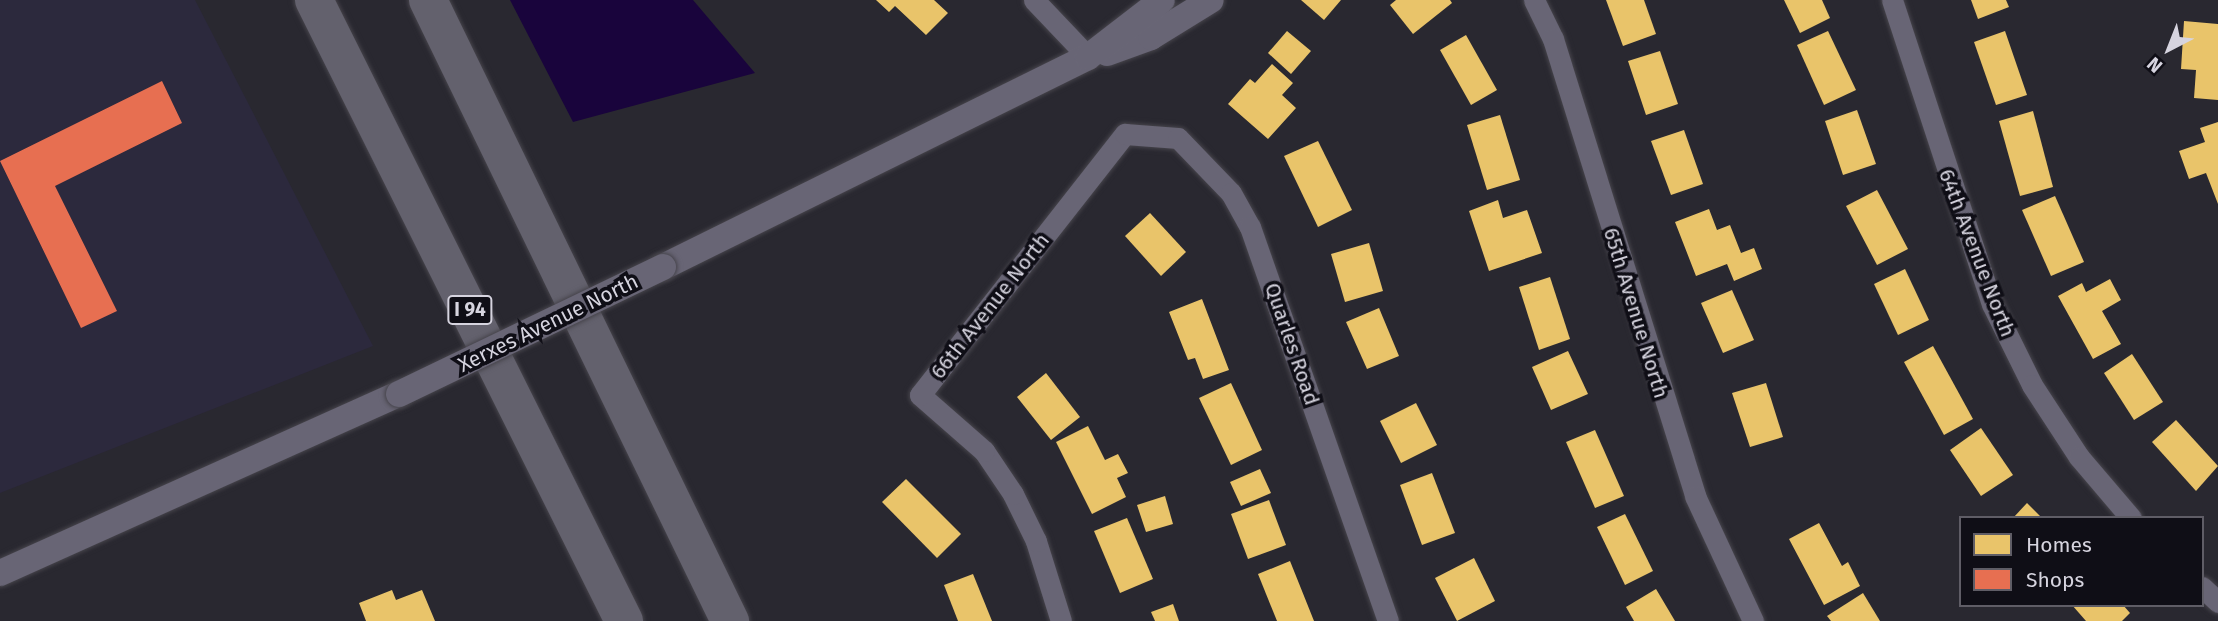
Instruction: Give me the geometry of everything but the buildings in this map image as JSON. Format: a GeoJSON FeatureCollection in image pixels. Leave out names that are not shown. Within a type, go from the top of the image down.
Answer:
{"type":"FeatureCollection","features":[{"type":"Feature","properties":{"kind":"highway","name":"I 94"},"geometry":{"type":"LineString","coordinates":[[314,0],[624,621]]}},
{"type":"Feature","properties":{"kind":"highway"},"geometry":{"type":"LineString","coordinates":[[428,0],[730,621]]}},
{"type":"Feature","properties":{"kind":"street"},"geometry":{"type":"LineString","coordinates":[[1034,0],[1088,57]]}},
{"type":"Feature","properties":{"kind":"street","name":"Xerxes Avenue North"},"geometry":{"type":"LineString","coordinates":[[1088,57],[1162,0]]}},
{"type":"Feature","properties":{"kind":"street","name":"Xerxes Avenue North"},"geometry":{"type":"LineString","coordinates":[[0,573],[399,394],[1088,57],[1151,37],[1211,0]]}},
{"type":"Feature","properties":{"kind":"street","name":"65th Avenue North"},"geometry":{"type":"LineString","coordinates":[[1534,0],[1553,39],[1695,496],[1753,621]]}},
{"type":"Feature","properties":{"kind":"street","name":"64th Avenue North"},"geometry":{"type":"LineString","coordinates":[[1892,0],[1992,304],[2032,385],[2079,457],[2129,516]]}},
{"type":"Feature","properties":{"kind":"street","name":"66th Avenue North"},"geometry":{"type":"LineString","coordinates":[[1060,621],[1035,541],[1013,494],[984,451],[920,395],[1125,134]]}},
{"type":"Feature","properties":{"kind":"street","name":"Quarles Road"},"geometry":{"type":"LineString","coordinates":[[1125,134],[1178,138],[1231,193],[1250,228],[1388,621]]}},
{"type":"Feature","properties":{"kind":"street"},"geometry":{"type":"LineString","coordinates":[[2204,589],[2218,601]]}},
{"type":"Feature","properties":{"kind":"shaded area"},"geometry":{"type":"Polygon","coordinates":[[[0,0],[195,0],[373,346],[0,493],[0,0]]]}},
{"type":"Feature","properties":{"kind":"shaded area"},"geometry":{"type":"Polygon","coordinates":[[[510,0],[693,0],[755,73],[573,122],[510,0]]]}}]}
